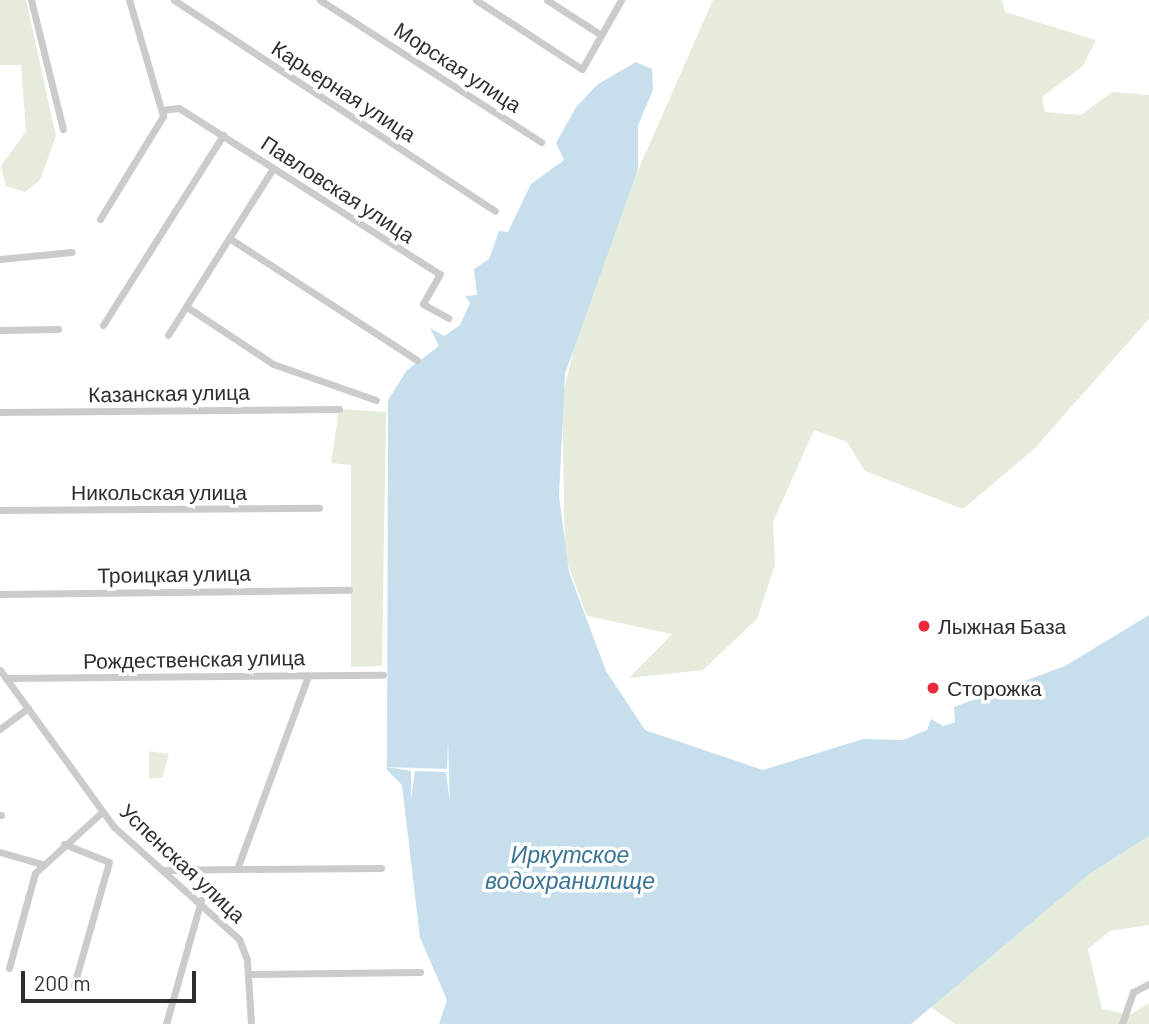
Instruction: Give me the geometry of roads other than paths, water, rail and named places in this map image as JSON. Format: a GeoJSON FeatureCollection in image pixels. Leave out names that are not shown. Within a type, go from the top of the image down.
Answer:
{"type":"FeatureCollection","features":[{"type":"Feature","properties":{"kind":"street"},"geometry":{"type":"LineString","coordinates":[[31,0],[63,129]]}},
{"type":"Feature","properties":{"kind":"street"},"geometry":{"type":"LineString","coordinates":[[100,219],[162,122],[162,110],[129,0]]}},
{"type":"Feature","properties":{"kind":"street","name":"Карьерная улица"},"geometry":{"type":"LineString","coordinates":[[174,0],[495,211]]}},
{"type":"Feature","properties":{"kind":"street","name":"Морская улица"},"geometry":{"type":"LineString","coordinates":[[320,0],[541,142]]}},
{"type":"Feature","properties":{"kind":"street"},"geometry":{"type":"LineString","coordinates":[[476,0],[582,69],[621,0]]}},
{"type":"Feature","properties":{"kind":"street"},"geometry":{"type":"LineString","coordinates":[[547,0],[601,35]]}},
{"type":"Feature","properties":{"kind":"street","name":"Павловская улица"},"geometry":{"type":"LineString","coordinates":[[162,110],[179,108],[440,274],[423,304],[448,318]]}},
{"type":"Feature","properties":{"kind":"street"},"geometry":{"type":"LineString","coordinates":[[103,326],[223,135]]}},
{"type":"Feature","properties":{"kind":"street"},"geometry":{"type":"LineString","coordinates":[[168,335],[272,169]]}},
{"type":"Feature","properties":{"kind":"street"},"geometry":{"type":"LineString","coordinates":[[229,238],[418,360]]}},
{"type":"Feature","properties":{"kind":"street"},"geometry":{"type":"LineString","coordinates":[[0,259],[72,252]]}},
{"type":"Feature","properties":{"kind":"street"},"geometry":{"type":"LineString","coordinates":[[187,307],[272,364],[376,400]]}},
{"type":"Feature","properties":{"kind":"street"},"geometry":{"type":"LineString","coordinates":[[0,330],[58,329]]}},
{"type":"Feature","properties":{"kind":"street","name":"Казанская улица"},"geometry":{"type":"LineString","coordinates":[[0,412],[339,409]]}},
{"type":"Feature","properties":{"kind":"street","name":"Никольская улица"},"geometry":{"type":"LineString","coordinates":[[0,510],[319,508]]}},
{"type":"Feature","properties":{"kind":"street","name":"Троицкая улица"},"geometry":{"type":"LineString","coordinates":[[0,594],[349,590]]}},
{"type":"Feature","properties":{"kind":"street","name":"Успенская улица"},"geometry":{"type":"LineString","coordinates":[[0,670],[102,812],[201,900],[239,939],[249,974],[251,1024]]}},
{"type":"Feature","properties":{"kind":"street","name":"Рождественская улица"},"geometry":{"type":"LineString","coordinates":[[6,678],[383,675]]}},
{"type":"Feature","properties":{"kind":"street"},"geometry":{"type":"LineString","coordinates":[[237,869],[307,676]]}},
{"type":"Feature","properties":{"kind":"street"},"geometry":{"type":"LineString","coordinates":[[0,729],[28,708]]}},
{"type":"Feature","properties":{"kind":"street"},"geometry":{"type":"LineString","coordinates":[[9,968],[42,864],[102,812]]}},
{"type":"Feature","properties":{"kind":"street"},"geometry":{"type":"LineString","coordinates":[[64,844],[109,862],[74,985]]}},
{"type":"Feature","properties":{"kind":"street"},"geometry":{"type":"LineString","coordinates":[[0,852],[42,864]]}},
{"type":"Feature","properties":{"kind":"street"},"geometry":{"type":"LineString","coordinates":[[165,870],[381,868]]}},
{"type":"Feature","properties":{"kind":"street"},"geometry":{"type":"LineString","coordinates":[[166,1024],[201,900]]}},
{"type":"Feature","properties":{"kind":"street"},"geometry":{"type":"LineString","coordinates":[[249,974],[421,972]]}},
{"type":"Feature","properties":{"kind":"street"},"geometry":{"type":"LineString","coordinates":[[1122,1024],[1133,992],[1149,984]]}},
{"type":"Feature","properties":{"kind":"water","name":"Иркутское водохранилище"},"geometry":{"type":"Polygon","coordinates":[[[636,62],[652,69],[653,90],[638,125],[638,169],[565,374],[559,496],[569,572],[606,671],[645,730],[763,770],[863,739],[903,740],[927,730],[931,719],[943,726],[955,722],[954,707],[1065,666],[1149,615],[1149,836],[1088,875],[911,1024],[439,1024],[447,1000],[420,938],[402,785],[387,770],[388,400],[407,370],[439,346],[430,328],[444,336],[460,325],[470,303],[465,296],[477,295],[474,269],[489,259],[499,231],[508,232],[531,184],[564,160],[556,143],[576,107],[598,84],[636,62]]]}},
{"type":"Feature","properties":{"kind":"place","name":"Лыжная База"},"geometry":{"type":"Point","coordinates":[924,626]}},
{"type":"Feature","properties":{"kind":"place","name":"Сторожка"},"geometry":{"type":"Point","coordinates":[933,688]}}]}
